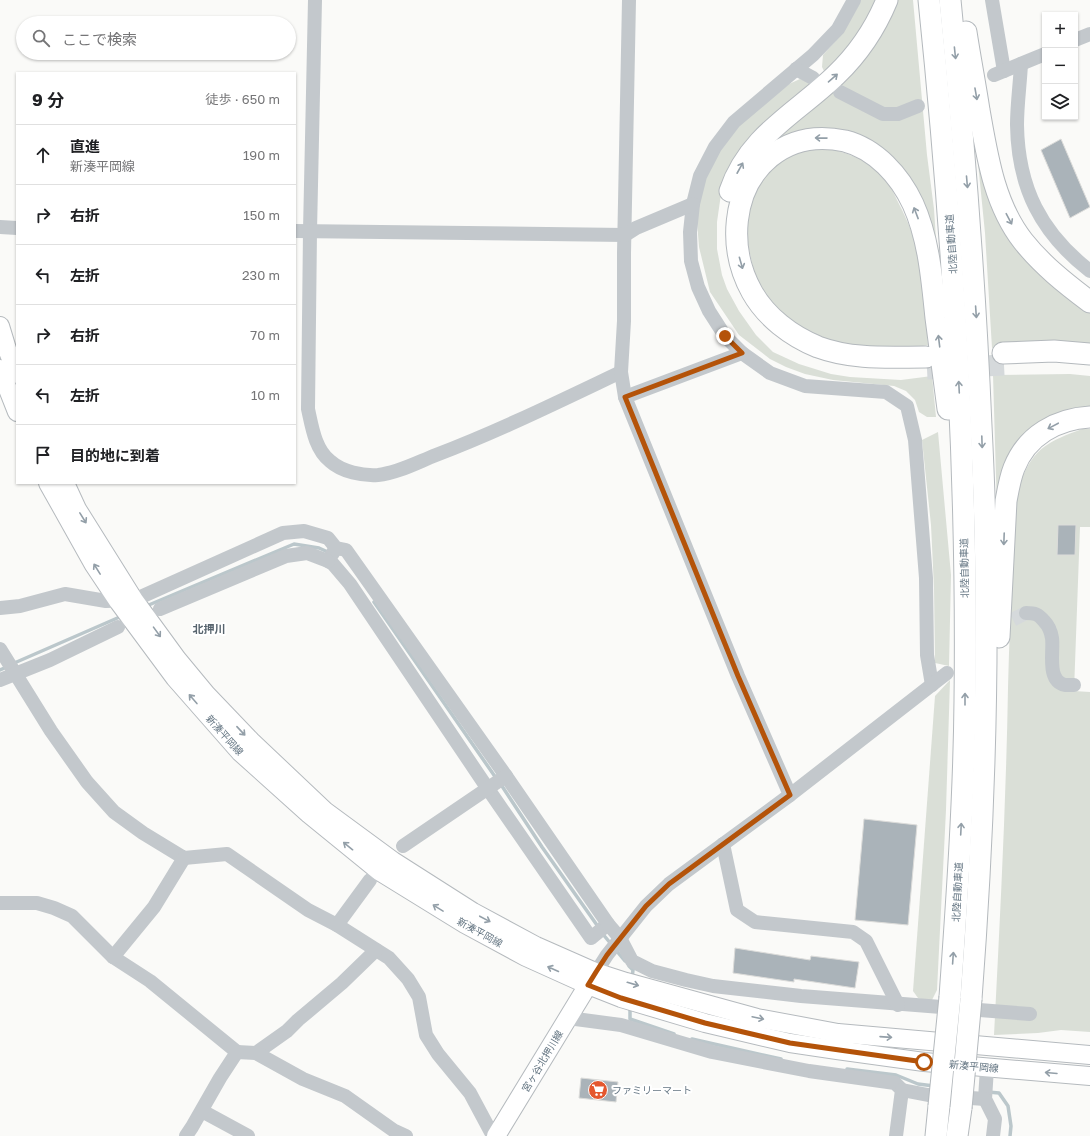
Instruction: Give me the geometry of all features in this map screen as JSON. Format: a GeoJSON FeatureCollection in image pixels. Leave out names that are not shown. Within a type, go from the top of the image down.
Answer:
{"type":"FeatureCollection","features":[{"type":"Feature","properties":{"kind":"highway"},"geometry":{"type":"LineString","coordinates":[[887,0],[872,32],[850,61],[835,76],[771,129],[747,156],[738,171],[726,206],[724,242],[726,259],[738,294],[758,322],[772,335],[804,355],[838,365],[855,368],[894,370],[927,363],[856,356],[818,347],[802,340],[786,330],[773,319],[761,305],[751,291],[739,256],[737,223],[740,205],[745,189],[753,175],[764,162],[789,144],[810,139],[834,139],[850,142],[866,150],[893,173],[904,187],[912,204],[925,240],[929,261],[964,546]]}},
{"type":"Feature","properties":{"kind":"highway","name":"北陸自動車道"},"geometry":{"type":"LineString","coordinates":[[929,0],[940,104],[956,314],[964,546],[965,702],[957,898],[950,997],[936,1136]]}},
{"type":"Feature","properties":{"kind":"highway","name":"北陸自動車道"},"geometry":{"type":"LineString","coordinates":[[950,0],[961,109],[975,300],[985,522],[986,601],[986,694],[978,905],[971,999],[957,1136]]}},
{"type":"Feature","properties":{"kind":"highway"},"geometry":{"type":"LineString","coordinates":[[960,0],[989,161],[1001,201],[1010,221],[1022,240],[1035,255],[1065,283],[1090,302]]}},
{"type":"Feature","properties":{"kind":"highway"},"geometry":{"type":"LineString","coordinates":[[1090,354],[1054,351],[1003,359],[1090,366]]}},
{"type":"Feature","properties":{"kind":"highway"},"geometry":{"type":"LineString","coordinates":[[978,905],[985,868],[1009,483],[1014,467],[1034,439],[1047,429],[1061,422],[1076,418],[1090,417]]}},
{"type":"Feature","properties":{"kind":"main road"},"geometry":{"type":"LineString","coordinates":[[0,326],[16,372]]}},
{"type":"Feature","properties":{"kind":"main road"},"geometry":{"type":"LineString","coordinates":[[0,369],[16,409]]}},
{"type":"Feature","properties":{"kind":"main road","name":"新湊平岡線"},"geometry":{"type":"LineString","coordinates":[[49,484],[94,565],[126,601]]}},
{"type":"Feature","properties":{"kind":"main road","name":"新湊平岡線"},"geometry":{"type":"LineString","coordinates":[[65,484],[77,509],[126,601],[175,678],[240,752],[309,814],[379,871],[465,924],[526,957],[592,979],[626,982],[757,1018],[838,1033],[971,1043],[1090,1055]]}},
{"type":"Feature","properties":{"kind":"main road","name":"新湊平岡線"},"geometry":{"type":"LineString","coordinates":[[592,979],[621,998],[705,1023],[790,1043],[924,1062],[1090,1076]]}},
{"type":"Feature","properties":{"kind":"main road","name":"宮ヶ谷北押川線"},"geometry":{"type":"LineString","coordinates":[[496,1136],[592,979]]}},
{"type":"Feature","properties":{"kind":"street"},"geometry":{"type":"LineString","coordinates":[[315,0],[308,409],[319,448],[330,461],[347,471],[379,475],[396,471],[481,438],[621,372]]}},
{"type":"Feature","properties":{"kind":"street"},"geometry":{"type":"LineString","coordinates":[[629,0],[624,321],[621,372],[625,397],[738,676],[790,795]]}},
{"type":"Feature","properties":{"kind":"street"},"geometry":{"type":"LineString","coordinates":[[854,0],[838,30],[813,55],[734,122],[715,147],[700,176],[692,204],[690,232],[691,261],[698,287],[709,310],[725,336],[742,353],[770,373],[805,386],[886,392],[907,406],[915,440],[926,578],[927,655],[932,685]]}},
{"type":"Feature","properties":{"kind":"street"},"geometry":{"type":"LineString","coordinates":[[992,0],[999,73],[1042,55]]}},
{"type":"Feature","properties":{"kind":"street"},"geometry":{"type":"LineString","coordinates":[[1078,39],[1090,34]]}},
{"type":"Feature","properties":{"kind":"street"},"geometry":{"type":"LineString","coordinates":[[1021,64],[1017,124],[1018,151],[1023,177],[1043,223],[1071,256],[1090,271]]}},
{"type":"Feature","properties":{"kind":"street"},"geometry":{"type":"LineString","coordinates":[[796,69],[813,78]]}},
{"type":"Feature","properties":{"kind":"street"},"geometry":{"type":"LineString","coordinates":[[840,92],[884,114],[898,114],[918,106]]}},
{"type":"Feature","properties":{"kind":"street"},"geometry":{"type":"LineString","coordinates":[[296,231],[625,235],[636,228],[692,204]]}},
{"type":"Feature","properties":{"kind":"street"},"geometry":{"type":"LineString","coordinates":[[0,227],[16,228]]}},
{"type":"Feature","properties":{"kind":"street"},"geometry":{"type":"LineString","coordinates":[[625,397],[742,353]]}},
{"type":"Feature","properties":{"kind":"street"},"geometry":{"type":"LineString","coordinates":[[0,608],[20,606],[65,594],[106,601],[126,601],[283,533],[304,531],[328,538],[336,548],[346,550],[506,776],[607,925],[620,938],[632,961],[652,971],[713,986],[794,996],[1030,1014]]}},
{"type":"Feature","properties":{"kind":"street"},"geometry":{"type":"LineString","coordinates":[[328,561],[336,548]]}},
{"type":"Feature","properties":{"kind":"street"},"geometry":{"type":"LineString","coordinates":[[160,609],[286,556],[307,553],[333,564],[350,584],[488,789],[591,938],[607,925]]}},
{"type":"Feature","properties":{"kind":"street"},"geometry":{"type":"LineString","coordinates":[[1026,613],[1035,613],[1040,615],[1047,625],[1052,638],[1054,676],[1059,682],[1065,685],[1074,685]]}},
{"type":"Feature","properties":{"kind":"street"},"geometry":{"type":"LineString","coordinates":[[0,680],[50,660],[118,627]]}},
{"type":"Feature","properties":{"kind":"street"},"geometry":{"type":"LineString","coordinates":[[0,649],[51,730],[87,782],[114,812],[143,833],[184,858],[227,854],[308,910],[337,925],[389,958],[408,979],[419,997],[426,1034],[438,1054],[470,1093],[493,1136]]}},
{"type":"Feature","properties":{"kind":"street"},"geometry":{"type":"LineString","coordinates":[[592,979],[620,938],[646,906],[669,884],[790,795],[947,673]]}},
{"type":"Feature","properties":{"kind":"street"},"geometry":{"type":"LineString","coordinates":[[403,846],[506,776]]}},
{"type":"Feature","properties":{"kind":"street"},"geometry":{"type":"LineString","coordinates":[[723,844],[737,910],[755,922],[853,932],[866,941],[898,1005]]}},
{"type":"Feature","properties":{"kind":"street"},"geometry":{"type":"LineString","coordinates":[[113,957],[154,906],[184,858]]}},
{"type":"Feature","properties":{"kind":"street"},"geometry":{"type":"LineString","coordinates":[[337,925],[370,880]]}},
{"type":"Feature","properties":{"kind":"street"},"geometry":{"type":"LineString","coordinates":[[0,903],[37,903],[54,908],[72,916],[113,957],[150,981],[237,1052],[256,1053],[303,1079],[345,1096],[392,1130],[406,1136]]}},
{"type":"Feature","properties":{"kind":"street"},"geometry":{"type":"LineString","coordinates":[[256,1053],[287,1031],[342,983],[376,950]]}},
{"type":"Feature","properties":{"kind":"street"},"geometry":{"type":"LineString","coordinates":[[568,1018],[620,1025],[712,1052],[809,1071],[895,1083],[902,1090],[928,1095],[985,1099]]}},
{"type":"Feature","properties":{"kind":"street"},"geometry":{"type":"LineString","coordinates":[[186,1136],[237,1052]]}},
{"type":"Feature","properties":{"kind":"street"},"geometry":{"type":"LineString","coordinates":[[987,1068],[985,1099],[995,1119],[993,1136]]}},
{"type":"Feature","properties":{"kind":"street"},"geometry":{"type":"LineString","coordinates":[[896,1136],[902,1090]]}},
{"type":"Feature","properties":{"kind":"street"},"geometry":{"type":"LineString","coordinates":[[202,1111],[248,1136]]}},
{"type":"Feature","properties":{"kind":"shaded area"},"geometry":{"type":"Polygon","coordinates":[[[861,0],[877,0],[862,31],[841,57],[824,71],[822,67],[823,55],[842,34],[861,0]]]}},
{"type":"Feature","properties":{"kind":"shaded area"},"geometry":{"type":"Polygon","coordinates":[[[894,0],[913,0],[927,155],[934,209],[938,269],[887,157],[780,139],[778,136],[894,0]]]}},
{"type":"Feature","properties":{"kind":"shaded area"},"geometry":{"type":"Polygon","coordinates":[[[800,79],[810,83],[760,127],[721,194],[717,222],[717,249],[722,275],[727,289],[739,311],[756,335],[773,352],[799,364],[831,374],[850,377],[901,380],[932,376],[936,417],[927,417],[919,412],[915,400],[906,391],[894,386],[833,380],[805,374],[770,359],[739,335],[710,292],[699,247],[697,222],[701,189],[719,149],[740,123],[789,84],[800,79]]]}},
{"type":"Feature","properties":{"kind":"shaded area"},"geometry":{"type":"Polygon","coordinates":[[[822,147],[846,154],[869,164],[882,174],[891,187],[913,235],[920,260],[928,345],[908,349],[882,349],[824,341],[784,316],[767,297],[755,276],[748,245],[747,215],[751,199],[764,178],[780,160],[804,148],[822,147]]]}},
{"type":"Feature","properties":{"kind":"shaded area"},"geometry":{"type":"Polygon","coordinates":[[[977,153],[1073,299],[1090,313],[1090,345],[1008,345],[992,348],[985,233],[977,153]]]}},
{"type":"Feature","properties":{"kind":"shaded area"},"geometry":{"type":"Polygon","coordinates":[[[1070,374],[1090,376],[1090,410],[1044,421],[997,511],[993,375],[1070,374]]]}},
{"type":"Feature","properties":{"kind":"shaded area"},"geometry":{"type":"Polygon","coordinates":[[[1082,429],[1090,429],[1090,527],[1080,527],[1074,691],[1090,692],[1090,1032],[1061,1030],[1038,1033],[994,1035],[1001,905],[1009,655],[1016,499],[1026,469],[1038,453],[1044,447],[1061,437],[1082,429]],[[1058,525],[1057,555],[1075,555],[1076,525],[1058,525]]]}},
{"type":"Feature","properties":{"kind":"shaded area"},"geometry":{"type":"Polygon","coordinates":[[[938,432],[951,575],[949,666],[935,663],[931,525],[922,440],[938,432]]]}},
{"type":"Feature","properties":{"kind":"shaded area"},"geometry":{"type":"Polygon","coordinates":[[[950,680],[946,810],[937,990],[931,1002],[918,998],[913,991],[935,696],[950,680]]]}},
{"type":"Feature","properties":{"kind":"building"},"geometry":{"type":"Polygon","coordinates":[[[1061,139],[1090,207],[1070,218],[1041,150],[1061,139]]]}},
{"type":"Feature","properties":{"kind":"building"},"geometry":{"type":"Polygon","coordinates":[[[1058,525],[1076,525],[1075,555],[1057,555],[1058,525]]]}},
{"type":"Feature","properties":{"kind":"building"},"geometry":{"type":"Polygon","coordinates":[[[864,819],[917,825],[908,925],[855,920],[864,819]]]}},
{"type":"Feature","properties":{"kind":"building"},"geometry":{"type":"Polygon","coordinates":[[[735,948],[810,960],[811,956],[859,962],[855,988],[794,979],[794,982],[733,973],[735,948]]]}},
{"type":"Feature","properties":{"kind":"building","name":"ファミリーマート"},"geometry":{"type":"Polygon","coordinates":[[[581,1078],[618,1082],[616,1102],[579,1098],[581,1078]]]}},
{"type":"Feature","properties":{"kind":"waterway"},"geometry":{"type":"LineString","coordinates":[[144,607],[294,544],[319,548],[330,553]]}},
{"type":"Feature","properties":{"kind":"waterway"},"geometry":{"type":"LineString","coordinates":[[374,602],[496,778]]}},
{"type":"Feature","properties":{"kind":"waterway"},"geometry":{"type":"LineString","coordinates":[[12,664],[122,616]]}},
{"type":"Feature","properties":{"kind":"waterway"},"geometry":{"type":"LineString","coordinates":[[0,670],[7,667]]}},
{"type":"Feature","properties":{"kind":"waterway"},"geometry":{"type":"LineString","coordinates":[[500,783],[542,847],[599,928]]}},
{"type":"Feature","properties":{"kind":"waterway"},"geometry":{"type":"LineString","coordinates":[[602,933],[611,944]]}},
{"type":"Feature","properties":{"kind":"waterway"},"geometry":{"type":"LineString","coordinates":[[615,949],[625,961]]}},
{"type":"Feature","properties":{"kind":"waterway"},"geometry":{"type":"LineString","coordinates":[[629,966],[633,970],[632,978]]}},
{"type":"Feature","properties":{"kind":"waterway"},"geometry":{"type":"LineString","coordinates":[[630,1006],[630,1019],[674,1034]]}},
{"type":"Feature","properties":{"kind":"waterway"},"geometry":{"type":"LineString","coordinates":[[692,1039],[781,1059]]}},
{"type":"Feature","properties":{"kind":"waterway"},"geometry":{"type":"LineString","coordinates":[[847,1069],[896,1075],[918,1084],[934,1086]]}},
{"type":"Feature","properties":{"kind":"waterway"},"geometry":{"type":"LineString","coordinates":[[988,1092],[999,1093],[1008,1106],[1011,1126],[1010,1136]]}},
{"type":"Feature","properties":{"kind":"tunnel"},"geometry":{"type":"LineString","coordinates":[[927,369],[1004,365]]}},
{"type":"Feature","properties":{"kind":"tunnel"},"geometry":{"type":"LineString","coordinates":[[996,632],[1010,621],[1026,613]]}},
{"type":"Feature","properties":{"kind":"place","name":"ファミリーマート"},"geometry":{"type":"Point","coordinates":[598,1090]}},
{"type":"Feature","properties":{"kind":"district","name":"北押川"},"geometry":{"type":"Point","coordinates":[209,628]}},
{"type":"Feature","properties":{"kind":"route"},"geometry":{"type":"LineString","coordinates":[[725,336],[742,353],[625,397],[738,676],[790,795],[669,884],[646,906],[620,938],[588,985],[621,998],[705,1023],[790,1043],[924,1062]]}}]}
